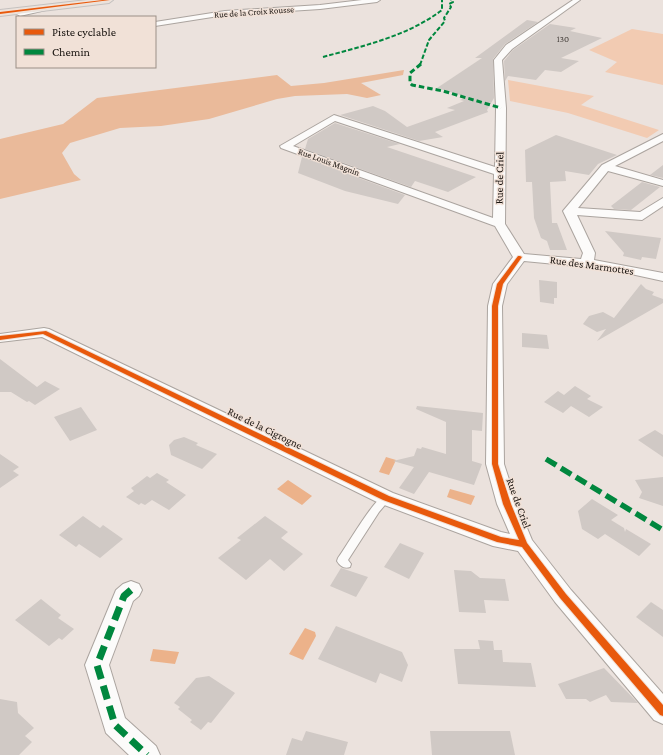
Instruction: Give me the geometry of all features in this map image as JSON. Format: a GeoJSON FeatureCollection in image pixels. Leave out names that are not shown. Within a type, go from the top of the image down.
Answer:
{"type":"FeatureCollection","features":[{"type":"Feature","properties":{"kind":"main road"},"geometry":{"type":"LineString","coordinates":[[0,13],[109,0]]}},
{"type":"Feature","properties":{"kind":"street","name":"Rue de la Croix Rousse"},"geometry":{"type":"LineString","coordinates":[[156,24],[226,13],[320,7],[377,0]]}},
{"type":"Feature","properties":{"kind":"street","name":"Rue de Criel"},"geometry":{"type":"LineString","coordinates":[[499,224],[501,108],[498,60],[509,47],[577,0]]}},
{"type":"Feature","properties":{"kind":"street"},"geometry":{"type":"LineString","coordinates":[[20,14],[55,7]]}},
{"type":"Feature","properties":{"kind":"street","name":"Rue Louis Magnin"},"geometry":{"type":"LineString","coordinates":[[499,224],[285,146],[334,118],[500,172]]}},
{"type":"Feature","properties":{"kind":"street"},"geometry":{"type":"LineString","coordinates":[[569,211],[606,167],[663,137]]}},
{"type":"Feature","properties":{"kind":"street"},"geometry":{"type":"LineString","coordinates":[[606,167],[663,183]]}},
{"type":"Feature","properties":{"kind":"street"},"geometry":{"type":"LineString","coordinates":[[569,211],[642,216],[663,201]]}},
{"type":"Feature","properties":{"kind":"street"},"geometry":{"type":"LineString","coordinates":[[569,211],[589,252],[587,258],[589,262]]}},
{"type":"Feature","properties":{"kind":"street"},"geometry":{"type":"LineString","coordinates":[[499,224],[520,257]]}},
{"type":"Feature","properties":{"kind":"street","name":"Rue de Criel"},"geometry":{"type":"LineString","coordinates":[[520,257],[500,284],[495,306],[495,464],[507,504],[524,544],[563,596],[663,712]]}},
{"type":"Feature","properties":{"kind":"street","name":"Rue des Marmottes"},"geometry":{"type":"LineString","coordinates":[[520,257],[589,262],[636,270],[663,277]]}},
{"type":"Feature","properties":{"kind":"street","name":"Rue de la Cigrogne"},"geometry":{"type":"LineString","coordinates":[[0,338],[44,332],[386,498],[500,540],[524,544]]}},
{"type":"Feature","properties":{"kind":"street"},"geometry":{"type":"LineString","coordinates":[[131,590],[124,596],[97,665],[115,725],[147,755]]}},
{"type":"Feature","properties":{"kind":"lane"},"geometry":{"type":"LineString","coordinates":[[346,564],[342,561],[376,509],[386,498]]}},
{"type":"Feature","properties":{"kind":"shaded area"},"geometry":{"type":"Polygon","coordinates":[[[632,29],[663,34],[663,85],[605,72],[617,62],[589,50],[632,29]]]}},
{"type":"Feature","properties":{"kind":"shaded area"},"geometry":{"type":"Polygon","coordinates":[[[404,70],[403,75],[361,83],[381,95],[367,98],[347,94],[295,96],[277,99],[209,119],[161,126],[120,128],[70,143],[62,153],[74,174],[81,180],[0,199],[0,139],[63,124],[97,98],[277,75],[291,86],[324,83],[404,70]]]}},
{"type":"Feature","properties":{"kind":"shaded area"},"geometry":{"type":"Polygon","coordinates":[[[508,80],[594,96],[581,105],[659,130],[647,138],[568,113],[510,101],[508,80]]]}},
{"type":"Feature","properties":{"kind":"shaded area"},"geometry":{"type":"Polygon","coordinates":[[[386,457],[396,460],[389,475],[379,472],[386,457]]]}},
{"type":"Feature","properties":{"kind":"shaded area"},"geometry":{"type":"Polygon","coordinates":[[[288,480],[312,496],[302,505],[277,489],[288,480]]]}},
{"type":"Feature","properties":{"kind":"shaded area"},"geometry":{"type":"Polygon","coordinates":[[[450,489],[475,496],[471,505],[447,497],[450,489]]]}},
{"type":"Feature","properties":{"kind":"shaded area"},"geometry":{"type":"Polygon","coordinates":[[[305,628],[315,632],[316,636],[303,660],[289,654],[305,628]]]}},
{"type":"Feature","properties":{"kind":"shaded area"},"geometry":{"type":"Polygon","coordinates":[[[153,649],[179,652],[175,664],[150,661],[153,649]]]}},
{"type":"Feature","properties":{"kind":"building"},"geometry":{"type":"Polygon","coordinates":[[[527,20],[538,22],[505,44],[493,59],[494,98],[487,110],[488,112],[435,132],[443,137],[419,141],[340,115],[373,106],[385,111],[407,127],[455,110],[447,108],[464,101],[460,100],[467,97],[437,88],[482,58],[475,58],[527,20]]]}},
{"type":"Feature","properties":{"kind":"building"},"geometry":{"type":"Polygon","coordinates":[[[550,24],[576,28],[570,31],[602,38],[561,58],[579,61],[561,72],[545,70],[536,80],[508,76],[505,81],[504,61],[513,50],[550,24]]]}},
{"type":"Feature","properties":{"kind":"building"},"geometry":{"type":"Polygon","coordinates":[[[335,123],[400,144],[387,147],[476,177],[448,192],[415,181],[411,187],[305,149],[308,139],[335,123]]]}},
{"type":"Feature","properties":{"kind":"building"},"geometry":{"type":"Polygon","coordinates":[[[556,135],[617,155],[598,164],[589,175],[565,171],[566,181],[550,182],[552,223],[557,223],[567,250],[550,250],[547,241],[541,238],[534,218],[532,182],[526,182],[525,150],[556,135]]]}},
{"type":"Feature","properties":{"kind":"building"},"geometry":{"type":"Polygon","coordinates":[[[302,157],[405,195],[398,204],[345,191],[298,173],[302,157]]]}},
{"type":"Feature","properties":{"kind":"building"},"geometry":{"type":"Polygon","coordinates":[[[663,165],[663,178],[650,175],[663,165]]]}},
{"type":"Feature","properties":{"kind":"building"},"geometry":{"type":"Polygon","coordinates":[[[642,182],[660,187],[631,210],[614,209],[611,206],[642,182]]]}},
{"type":"Feature","properties":{"kind":"building"},"geometry":{"type":"Polygon","coordinates":[[[605,231],[661,238],[656,259],[642,257],[641,260],[623,256],[624,253],[605,231]]]}},
{"type":"Feature","properties":{"kind":"building"},"geometry":{"type":"Polygon","coordinates":[[[539,280],[557,282],[557,298],[554,298],[554,304],[540,302],[539,280]]]}},
{"type":"Feature","properties":{"kind":"building"},"geometry":{"type":"Polygon","coordinates":[[[641,284],[646,289],[654,292],[652,295],[663,299],[663,303],[597,341],[606,329],[597,332],[583,324],[589,316],[603,312],[614,318],[641,284]]]}},
{"type":"Feature","properties":{"kind":"building"},"geometry":{"type":"Polygon","coordinates":[[[522,333],[547,335],[549,349],[522,347],[522,333]]]}},
{"type":"Feature","properties":{"kind":"building"},"geometry":{"type":"Polygon","coordinates":[[[0,359],[37,387],[45,381],[60,389],[35,405],[11,392],[0,392],[0,359]]]}},
{"type":"Feature","properties":{"kind":"building"},"geometry":{"type":"Polygon","coordinates":[[[575,386],[591,396],[587,399],[603,407],[589,417],[571,406],[563,413],[544,402],[558,391],[564,395],[575,386]]]}},
{"type":"Feature","properties":{"kind":"building"},"geometry":{"type":"Polygon","coordinates":[[[417,406],[483,413],[482,431],[472,430],[472,461],[482,464],[474,485],[429,472],[414,494],[399,488],[414,467],[393,461],[414,456],[417,448],[421,449],[422,447],[446,454],[446,422],[416,409],[417,406]]]}},
{"type":"Feature","properties":{"kind":"building"},"geometry":{"type":"Polygon","coordinates":[[[81,407],[97,430],[70,441],[54,417],[81,407]]]}},
{"type":"Feature","properties":{"kind":"building"},"geometry":{"type":"Polygon","coordinates":[[[655,430],[663,435],[663,457],[638,440],[655,430]]]}},
{"type":"Feature","properties":{"kind":"building"},"geometry":{"type":"Polygon","coordinates":[[[184,437],[198,443],[196,445],[217,454],[202,469],[171,455],[169,445],[174,440],[184,437]]]}},
{"type":"Feature","properties":{"kind":"building"},"geometry":{"type":"Polygon","coordinates":[[[0,454],[19,467],[13,471],[19,475],[0,488],[0,454]]]}},
{"type":"Feature","properties":{"kind":"building"},"geometry":{"type":"Polygon","coordinates":[[[157,473],[169,480],[166,482],[186,495],[169,510],[152,500],[145,505],[141,503],[139,505],[126,497],[134,491],[131,488],[147,476],[150,478],[157,473]]]}},
{"type":"Feature","properties":{"kind":"building"},"geometry":{"type":"Polygon","coordinates":[[[663,477],[663,506],[639,498],[642,492],[635,480],[663,477]]]}},
{"type":"Feature","properties":{"kind":"building"},"geometry":{"type":"Polygon","coordinates":[[[592,499],[618,515],[611,520],[624,528],[625,532],[626,529],[651,544],[639,556],[605,534],[598,539],[582,529],[578,511],[592,499]]]}},
{"type":"Feature","properties":{"kind":"building"},"geometry":{"type":"Polygon","coordinates":[[[83,516],[100,528],[103,525],[123,539],[100,558],[79,544],[76,547],[59,535],[83,516]]]}},
{"type":"Feature","properties":{"kind":"building"},"geometry":{"type":"Polygon","coordinates":[[[265,516],[288,532],[281,538],[303,554],[284,571],[270,559],[246,580],[218,558],[241,540],[237,538],[265,516]]]}},
{"type":"Feature","properties":{"kind":"building"},"geometry":{"type":"Polygon","coordinates":[[[400,543],[424,553],[409,579],[384,567],[400,543]]]}},
{"type":"Feature","properties":{"kind":"building"},"geometry":{"type":"Polygon","coordinates":[[[341,568],[368,577],[356,597],[330,586],[341,568]]]}},
{"type":"Feature","properties":{"kind":"building"},"geometry":{"type":"Polygon","coordinates":[[[454,570],[471,571],[480,578],[505,579],[509,601],[484,600],[486,613],[459,612],[454,570]]]}},
{"type":"Feature","properties":{"kind":"building"},"geometry":{"type":"Polygon","coordinates":[[[41,599],[61,615],[58,618],[74,629],[62,640],[59,638],[49,646],[15,620],[41,599]]]}},
{"type":"Feature","properties":{"kind":"building"},"geometry":{"type":"Polygon","coordinates":[[[651,602],[663,610],[663,637],[636,617],[651,602]]]}},
{"type":"Feature","properties":{"kind":"building"},"geometry":{"type":"Polygon","coordinates":[[[336,626],[402,652],[408,665],[402,682],[380,673],[376,683],[318,659],[336,626]]]}},
{"type":"Feature","properties":{"kind":"building"},"geometry":{"type":"Polygon","coordinates":[[[478,640],[493,641],[494,650],[502,650],[503,662],[531,663],[536,687],[458,684],[454,649],[480,649],[478,640]]]}},
{"type":"Feature","properties":{"kind":"building"},"geometry":{"type":"Polygon","coordinates":[[[604,668],[638,703],[611,702],[606,695],[590,702],[586,699],[566,699],[558,684],[604,668]]]}},
{"type":"Feature","properties":{"kind":"building"},"geometry":{"type":"Polygon","coordinates":[[[209,676],[235,693],[211,723],[208,722],[201,730],[190,722],[192,720],[178,709],[180,707],[174,703],[196,678],[209,676]]]}},
{"type":"Feature","properties":{"kind":"building"},"geometry":{"type":"Polygon","coordinates":[[[0,699],[17,702],[18,713],[34,728],[25,736],[32,742],[19,755],[0,755],[0,699]]]}},
{"type":"Feature","properties":{"kind":"building"},"geometry":{"type":"Polygon","coordinates":[[[306,731],[348,742],[344,755],[286,755],[292,738],[302,741],[306,731]]]}},
{"type":"Feature","properties":{"kind":"building"},"geometry":{"type":"Polygon","coordinates":[[[430,731],[510,731],[515,755],[432,755],[430,731]]]}},
{"type":"Feature","properties":{"kind":"marked path"},"geometry":{"type":"LineString","coordinates":[[323,57],[386,38],[419,24],[433,17],[442,10],[442,0]]}},
{"type":"Feature","properties":{"kind":"marked path"},"geometry":{"type":"LineString","coordinates":[[451,0],[453,2],[449,4],[451,7],[444,18],[445,21],[429,40],[422,62],[410,73],[410,83],[412,85],[443,91],[501,108]]}},
{"type":"Feature","properties":{"kind":"marked path"},"geometry":{"type":"LineString","coordinates":[[546,459],[663,530]]}},
{"type":"Feature","properties":{"kind":"marked path"},"geometry":{"type":"LineString","coordinates":[[131,590],[124,596],[97,665],[115,725],[147,755]]}},
{"type":"Feature","properties":{"kind":"cycle path"},"geometry":{"type":"LineString","coordinates":[[0,13],[109,0]]}},
{"type":"Feature","properties":{"kind":"cycle path"},"geometry":{"type":"LineString","coordinates":[[520,257],[500,284],[495,306],[495,464],[507,504],[524,544],[563,596],[663,712]]}},
{"type":"Feature","properties":{"kind":"cycle path"},"geometry":{"type":"LineString","coordinates":[[0,338],[44,332],[386,498],[500,540],[524,544]]}}]}
